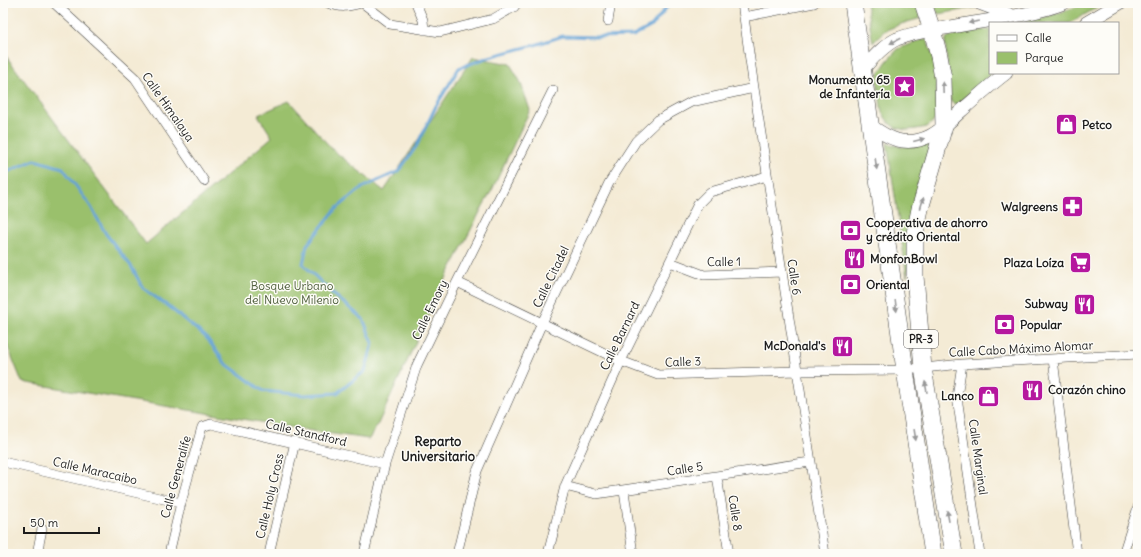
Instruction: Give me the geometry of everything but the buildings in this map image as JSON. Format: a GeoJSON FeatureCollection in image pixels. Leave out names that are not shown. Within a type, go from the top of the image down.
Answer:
{"type":"FeatureCollection","features":[{"type":"Feature","properties":{"kind":"highway","name":"PR-3"},"geometry":{"type":"LineString","coordinates":[[853,3],[905,370],[933,554]]}},
{"type":"Feature","properties":{"kind":"highway","name":"PR-3"},"geometry":{"type":"LineString","coordinates":[[923,3],[939,56],[943,78],[944,126],[920,209],[915,233],[915,276],[923,368],[954,554]]}},
{"type":"Feature","properties":{"kind":"main road"},"geometry":{"type":"LineString","coordinates":[[979,3],[1013,16]]}},
{"type":"Feature","properties":{"kind":"main road"},"geometry":{"type":"LineString","coordinates":[[863,69],[890,43],[907,36],[932,30],[1013,16],[1064,3]]}},
{"type":"Feature","properties":{"kind":"main road"},"geometry":{"type":"LineString","coordinates":[[1088,22],[1120,3]]}},
{"type":"Feature","properties":{"kind":"main road"},"geometry":{"type":"LineString","coordinates":[[870,125],[886,136],[896,140],[911,142],[930,136],[944,126],[984,90],[1005,74]]}},
{"type":"Feature","properties":{"kind":"street","name":"Calle Himalaya"},"geometry":{"type":"LineString","coordinates":[[54,3],[135,78],[204,181]]}},
{"type":"Feature","properties":{"kind":"street"},"geometry":{"type":"LineString","coordinates":[[328,3],[343,7],[361,3],[390,24],[440,32],[493,19],[514,7],[517,3]]}},
{"type":"Feature","properties":{"kind":"street"},"geometry":{"type":"LineString","coordinates":[[416,3],[423,20],[424,30]]}},
{"type":"Feature","properties":{"kind":"street"},"geometry":{"type":"LineString","coordinates":[[608,21],[611,3]]}},
{"type":"Feature","properties":{"kind":"street","name":"Calle 6"},"geometry":{"type":"LineString","coordinates":[[742,3],[781,272],[825,554]]}},
{"type":"Feature","properties":{"kind":"street"},"geometry":{"type":"LineString","coordinates":[[744,17],[814,3]]}},
{"type":"Feature","properties":{"kind":"street","name":"Calle Citadel"},"geometry":{"type":"LineString","coordinates":[[457,554],[477,471],[542,323],[609,183],[636,141],[658,120],[691,102],[754,88]]}},
{"type":"Feature","properties":{"kind":"street","name":"Calle Emory"},"geometry":{"type":"LineString","coordinates":[[364,554],[385,464],[417,365],[553,90]]}},
{"type":"Feature","properties":{"kind":"street","name":"Calle Barnard"},"geometry":{"type":"LineString","coordinates":[[548,554],[564,486],[621,361],[698,204],[710,192],[767,176]]}},
{"type":"Feature","properties":{"kind":"street","name":"Calle 1"},"geometry":{"type":"LineString","coordinates":[[670,262],[704,275],[781,272]]}},
{"type":"Feature","properties":{"kind":"street","name":"Calle 3"},"geometry":{"type":"LineString","coordinates":[[457,282],[621,361],[658,375],[905,370]]}},
{"type":"Feature","properties":{"kind":"street","name":"Calle Cabo Máximo Alomar"},"geometry":{"type":"LineString","coordinates":[[905,370],[962,364],[1138,354]]}},
{"type":"Feature","properties":{"kind":"street"},"geometry":{"type":"LineString","coordinates":[[1053,359],[1076,554]]}},
{"type":"Feature","properties":{"kind":"street","name":"Calle Marginal"},"geometry":{"type":"LineString","coordinates":[[962,364],[957,397],[980,554]]}},
{"type":"Feature","properties":{"kind":"street","name":"Calle Generalife"},"geometry":{"type":"LineString","coordinates":[[169,554],[181,503],[202,427],[211,424],[222,426]]}},
{"type":"Feature","properties":{"kind":"street","name":"Calle Standford"},"geometry":{"type":"LineString","coordinates":[[222,426],[385,464]]}},
{"type":"Feature","properties":{"kind":"street","name":"Calle Holy Cross"},"geometry":{"type":"LineString","coordinates":[[269,554],[295,442]]}},
{"type":"Feature","properties":{"kind":"street","name":"Calle Maracaibo"},"geometry":{"type":"LineString","coordinates":[[3,462],[181,503]]}},
{"type":"Feature","properties":{"kind":"street","name":"Calle 5"},"geometry":{"type":"LineString","coordinates":[[564,486],[596,494],[810,462]]}},
{"type":"Feature","properties":{"kind":"street","name":"Calle 8"},"geometry":{"type":"LineString","coordinates":[[718,476],[729,554]]}},
{"type":"Feature","properties":{"kind":"street"},"geometry":{"type":"LineString","coordinates":[[624,491],[633,554]]}},
{"type":"Feature","properties":{"kind":"street"},"geometry":{"type":"LineString","coordinates":[[1123,554],[1138,507]]}},
{"type":"Feature","properties":{"kind":"street"},"geometry":{"type":"LineString","coordinates":[[37,554],[42,529]]}},
{"type":"Feature","properties":{"kind":"green space"},"geometry":{"type":"Polygon","coordinates":[[[866,3],[917,3],[921,18],[884,31],[873,43],[866,3]]]}},
{"type":"Feature","properties":{"kind":"green space"},"geometry":{"type":"Polygon","coordinates":[[[933,3],[961,3],[980,7],[938,14],[933,3]]]}},
{"type":"Feature","properties":{"kind":"green space"},"geometry":{"type":"Polygon","coordinates":[[[1084,3],[1105,3],[1072,22],[1024,22],[1045,17],[1084,3]]]}},
{"type":"Feature","properties":{"kind":"green space"},"geometry":{"type":"Polygon","coordinates":[[[989,29],[989,74],[991,74],[956,105],[951,102],[945,42],[946,39],[950,37],[989,29]]]}},
{"type":"Feature","properties":{"kind":"green space"},"geometry":{"type":"Polygon","coordinates":[[[927,39],[933,58],[937,93],[936,119],[927,127],[907,130],[896,128],[890,124],[882,113],[877,80],[879,73],[898,49],[927,39]]]}},
{"type":"Feature","properties":{"kind":"green space","name":"Bosque Urbano del Nuevo Milenio"},"geometry":{"type":"Polygon","coordinates":[[[3,52],[146,244],[272,137],[258,115],[289,101],[333,150],[384,191],[473,57],[510,64],[520,81],[530,110],[492,190],[439,292],[377,426],[369,439],[22,382],[3,335],[3,52]]]}},
{"type":"Feature","properties":{"kind":"green space"},"geometry":{"type":"Polygon","coordinates":[[[931,141],[907,277],[887,143],[901,147],[931,141]]]}},
{"type":"Feature","properties":{"kind":"waterway"},"geometry":{"type":"LineString","coordinates":[[3,175],[35,160],[63,168],[91,207],[106,234],[131,266],[143,288],[206,337],[225,363],[263,391],[305,395],[337,393],[365,371],[373,343],[363,319],[332,293],[303,264],[307,245],[336,209],[362,188],[399,171],[416,147],[436,106],[459,68],[489,57],[563,36],[633,36],[652,26],[670,3]]}},
{"type":"Feature","properties":{"kind":"place","name":"Monumento 65 de Infantería"},"geometry":{"type":"Point","coordinates":[905,87]}},
{"type":"Feature","properties":{"kind":"place","name":"Petco"},"geometry":{"type":"Point","coordinates":[1066,125]}},
{"type":"Feature","properties":{"kind":"place","name":"Walgreens"},"geometry":{"type":"Point","coordinates":[1073,207]}},
{"type":"Feature","properties":{"kind":"place","name":"Cooperativa de ahorro y crédito Oriental"},"geometry":{"type":"Point","coordinates":[851,230]}},
{"type":"Feature","properties":{"kind":"place","name":"MonfonBowl"},"geometry":{"type":"Point","coordinates":[855,259]}},
{"type":"Feature","properties":{"kind":"place","name":"Plaza Loíza"},"geometry":{"type":"Point","coordinates":[1080,263]}},
{"type":"Feature","properties":{"kind":"place","name":"Oriental"},"geometry":{"type":"Point","coordinates":[851,285]}},
{"type":"Feature","properties":{"kind":"place","name":"Subway"},"geometry":{"type":"Point","coordinates":[1084,304]}},
{"type":"Feature","properties":{"kind":"place","name":"Popular"},"geometry":{"type":"Point","coordinates":[1005,325]}},
{"type":"Feature","properties":{"kind":"place","name":"McDonald's"},"geometry":{"type":"Point","coordinates":[842,346]}},
{"type":"Feature","properties":{"kind":"place","name":"Corazón chino"},"geometry":{"type":"Point","coordinates":[1032,390]}},
{"type":"Feature","properties":{"kind":"place","name":"Lanco"},"geometry":{"type":"Point","coordinates":[989,396]}},
{"type":"Feature","properties":{"kind":"district","name":"Reparto Universitario"},"geometry":{"type":"Point","coordinates":[438,448]}}]}
